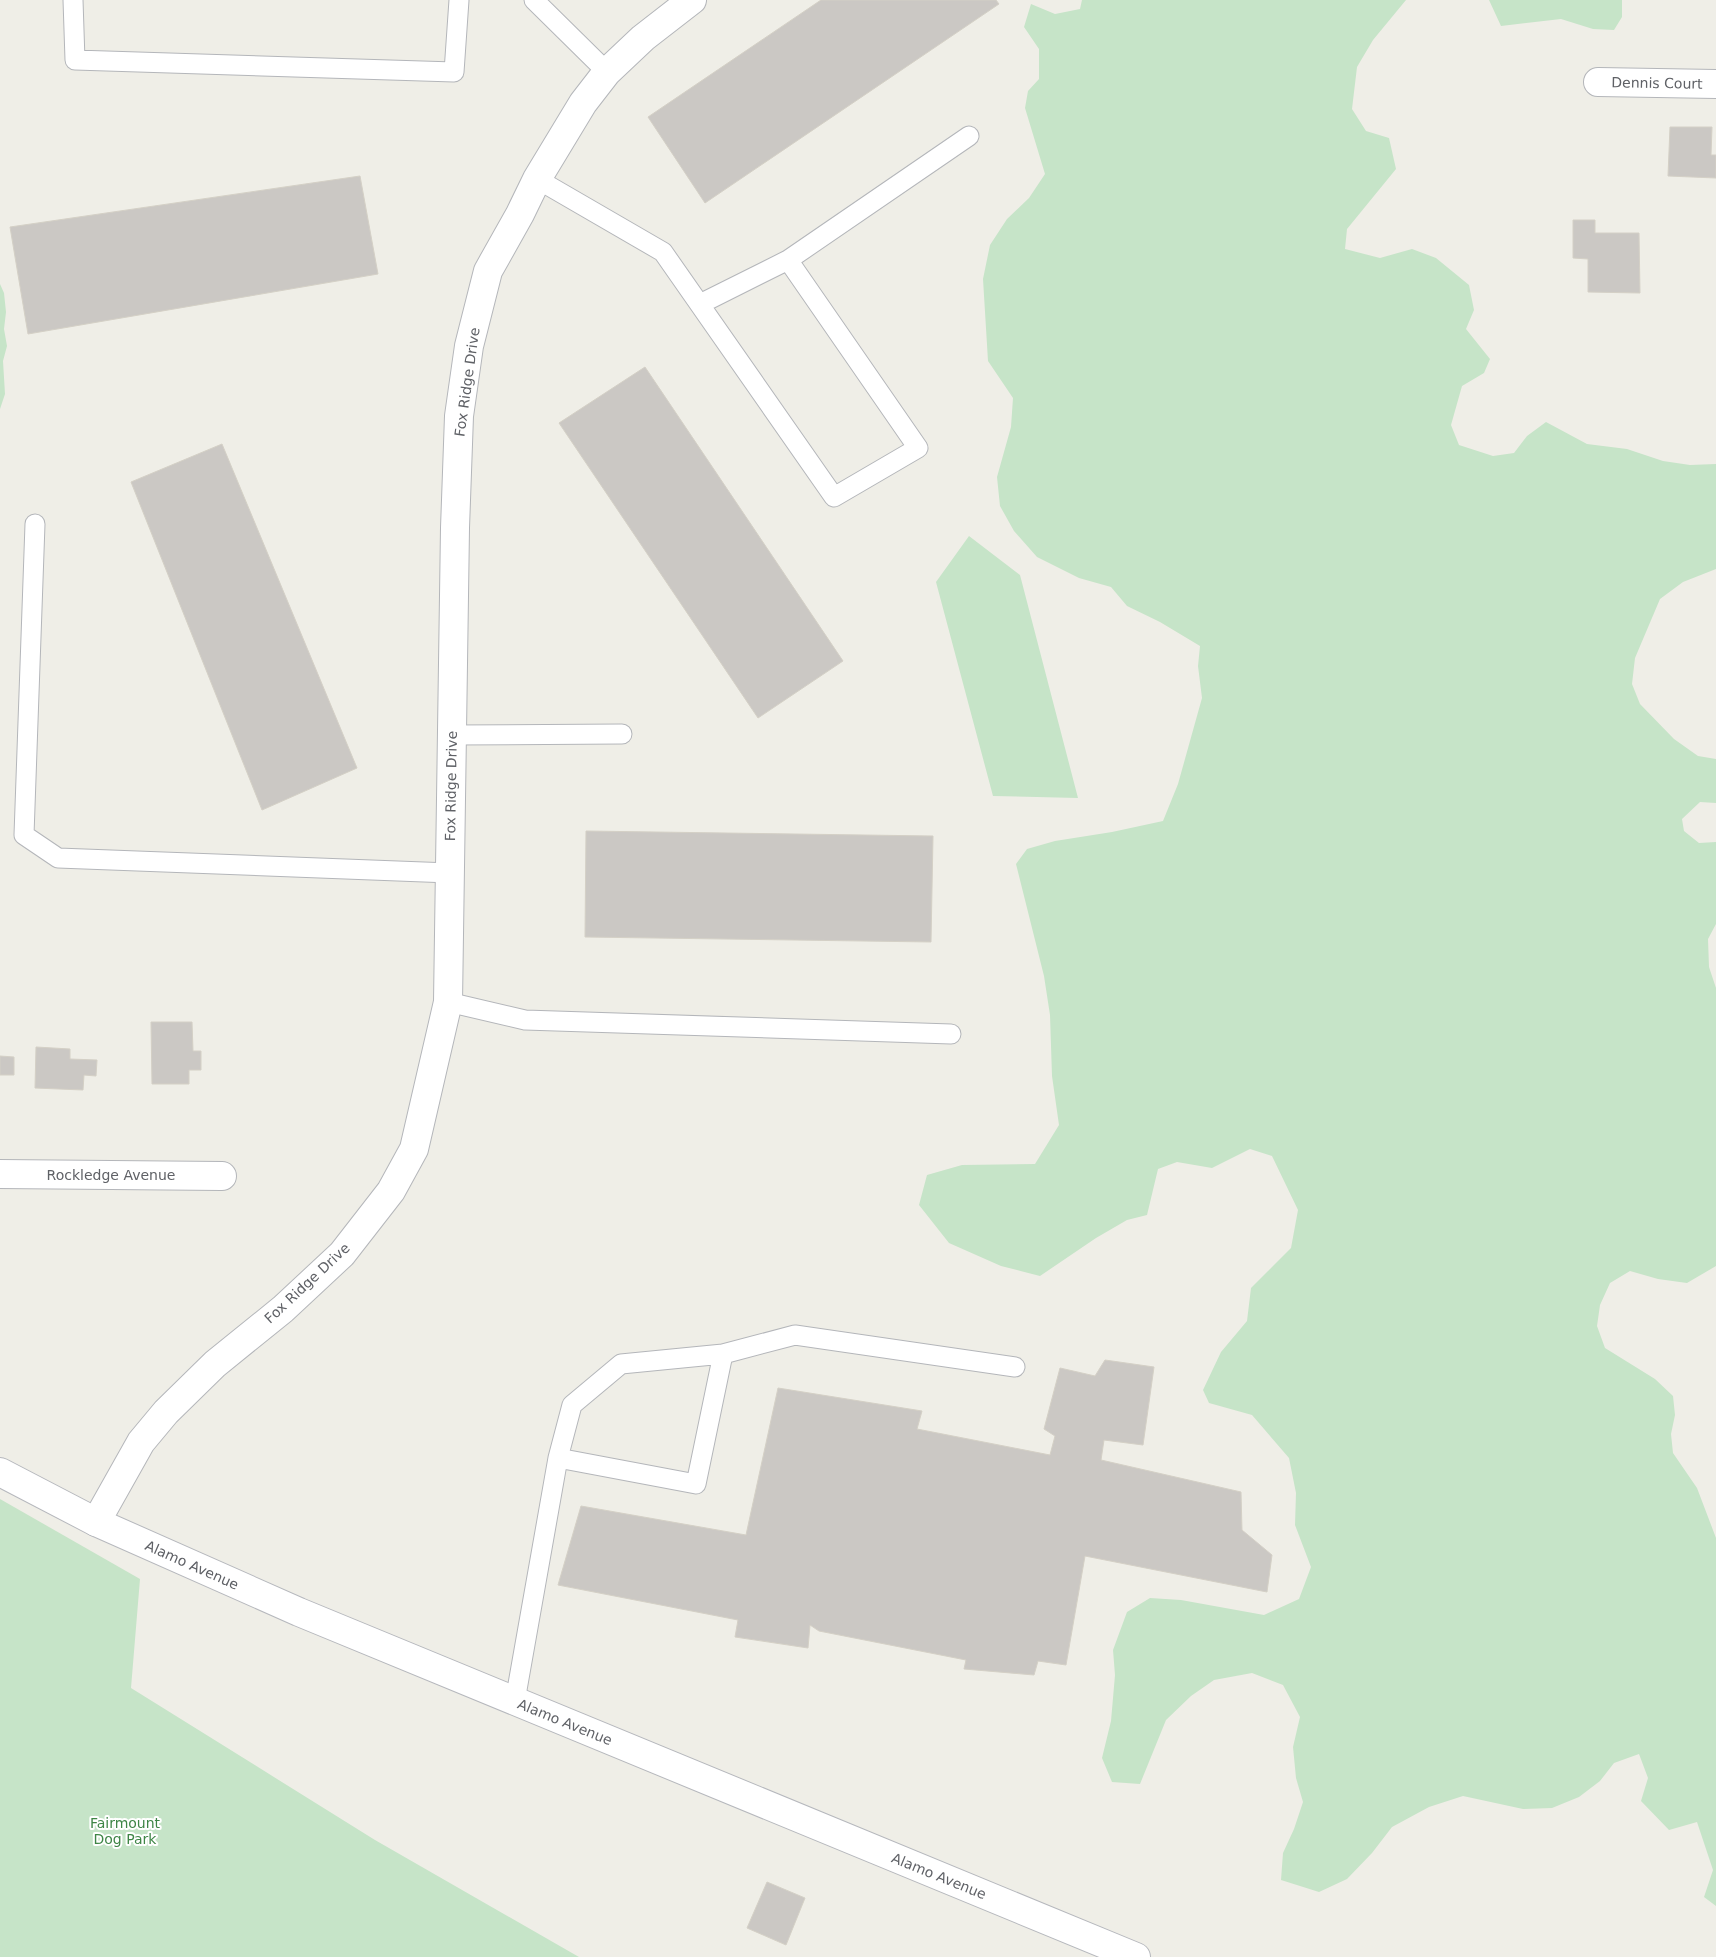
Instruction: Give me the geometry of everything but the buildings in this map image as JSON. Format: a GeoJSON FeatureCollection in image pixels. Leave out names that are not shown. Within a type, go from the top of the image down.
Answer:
{"type":"FeatureCollection","features":[{"type":"Feature","properties":{"kind":"street","name":"Fox Ridge Drive"},"geometry":{"type":"LineString","coordinates":[[96,1522],[141,1442],[166,1412],[215,1364],[282,1309],[342,1254],[391,1191],[414,1149],[448,1002],[455,528],[460,416],[469,346],[488,271],[520,214],[536,179],[583,103],[607,72],[643,38],[692,0]]}},
{"type":"Feature","properties":{"kind":"street","name":"Dennis Court"},"geometry":{"type":"LineString","coordinates":[[1598,82],[1716,84]]}},
{"type":"Feature","properties":{"kind":"street","name":"Rockledge Avenue"},"geometry":{"type":"LineString","coordinates":[[0,1174],[222,1176]]}},
{"type":"Feature","properties":{"kind":"street","name":"Alamo Avenue"},"geometry":{"type":"LineString","coordinates":[[0,1472],[96,1522],[299,1612],[1136,1957]]}},
{"type":"Feature","properties":{"kind":"lane"},"geometry":{"type":"LineString","coordinates":[[73,0],[75,60],[454,72],[459,0]]}},
{"type":"Feature","properties":{"kind":"lane"},"geometry":{"type":"LineString","coordinates":[[534,0],[607,72]]}},
{"type":"Feature","properties":{"kind":"lane"},"geometry":{"type":"LineString","coordinates":[[700,304],[788,260],[969,136]]}},
{"type":"Feature","properties":{"kind":"lane"},"geometry":{"type":"LineString","coordinates":[[536,179],[663,252],[834,497],[918,448],[788,260]]}},
{"type":"Feature","properties":{"kind":"lane"},"geometry":{"type":"LineString","coordinates":[[35,524],[24,835],[58,858],[450,873]]}},
{"type":"Feature","properties":{"kind":"lane"},"geometry":{"type":"LineString","coordinates":[[452,735],[622,734]]}},
{"type":"Feature","properties":{"kind":"lane"},"geometry":{"type":"LineString","coordinates":[[448,1002],[524,1020],[951,1034]]}},
{"type":"Feature","properties":{"kind":"lane"},"geometry":{"type":"LineString","coordinates":[[515,1701],[558,1458],[572,1405],[621,1364],[723,1354],[795,1336],[1015,1367]]}},
{"type":"Feature","properties":{"kind":"lane"},"geometry":{"type":"LineString","coordinates":[[558,1458],[696,1484],[723,1354]]}},
{"type":"Feature","properties":{"kind":"green space"},"geometry":{"type":"Polygon","coordinates":[[[1082,0],[1406,0],[1373,40],[1357,67],[1352,109],[1366,131],[1389,138],[1396,169],[1347,229],[1345,249],[1380,258],[1412,249],[1436,258],[1469,285],[1474,310],[1466,329],[1490,359],[1484,373],[1462,386],[1451,425],[1459,445],[1493,456],[1514,453],[1527,436],[1546,422],[1587,444],[1627,449],[1663,461],[1690,465],[1716,464],[1716,569],[1683,582],[1660,599],[1635,658],[1632,684],[1640,704],[1674,739],[1698,756],[1716,759],[1716,803],[1700,802],[1682,819],[1684,831],[1699,843],[1716,842],[1716,924],[1708,939],[1709,967],[1716,988],[1716,1266],[1687,1283],[1658,1279],[1630,1271],[1610,1283],[1600,1305],[1597,1326],[1605,1348],[1655,1379],[1673,1396],[1675,1415],[1671,1434],[1673,1453],[1697,1488],[1716,1538],[1716,1906],[1704,1897],[1713,1870],[1697,1822],[1669,1830],[1641,1801],[1648,1778],[1639,1754],[1614,1763],[1600,1781],[1579,1797],[1552,1808],[1523,1809],[1463,1796],[1429,1807],[1392,1827],[1372,1853],[1347,1879],[1319,1892],[1281,1880],[1283,1853],[1303,1802],[1296,1778],[1293,1747],[1300,1717],[1283,1685],[1252,1673],[1214,1680],[1191,1696],[1166,1720],[1140,1784],[1112,1782],[1102,1758],[1111,1721],[1115,1675],[1113,1650],[1127,1612],[1150,1598],[1181,1600],[1264,1615],[1299,1599],[1311,1567],[1295,1525],[1296,1493],[1289,1458],[1252,1415],[1209,1403],[1203,1390],[1221,1352],[1247,1321],[1251,1288],[1291,1248],[1298,1210],[1272,1156],[1250,1149],[1212,1168],[1177,1162],[1158,1169],[1147,1215],[1127,1220],[1096,1238],[1040,1276],[1001,1266],[949,1243],[919,1205],[927,1175],[962,1165],[1035,1164],[1059,1125],[1052,1076],[1050,1015],[1044,976],[1016,864],[1027,849],[1055,841],[1112,832],[1163,821],[1178,784],[1202,698],[1198,666],[1200,646],[1160,622],[1127,606],[1111,587],[1079,578],[1037,557],[1014,531],[1000,506],[997,477],[1011,427],[1013,398],[988,361],[983,279],[990,245],[1007,219],[1029,198],[1045,174],[1025,108],[1028,91],[1039,79],[1039,49],[1024,27],[1031,4],[1055,14],[1080,9],[1082,0]]]}},
{"type":"Feature","properties":{"kind":"green space"},"geometry":{"type":"Polygon","coordinates":[[[1489,0],[1622,0],[1622,17],[1614,30],[1593,29],[1561,19],[1501,26],[1489,0]]]}},
{"type":"Feature","properties":{"kind":"green space"},"geometry":{"type":"Polygon","coordinates":[[[0,284],[4,293],[6,312],[4,329],[7,346],[3,361],[5,394],[0,409],[0,284]]]}},
{"type":"Feature","properties":{"kind":"green space"},"geometry":{"type":"Polygon","coordinates":[[[969,536],[1020,575],[1078,798],[993,796],[936,582],[969,536]]]}},
{"type":"Feature","properties":{"kind":"green space","name":"Fairmount Dog Park"},"geometry":{"type":"Polygon","coordinates":[[[0,1499],[140,1579],[131,1688],[375,1840],[579,1957],[0,1957],[0,1499]]]}}]}
